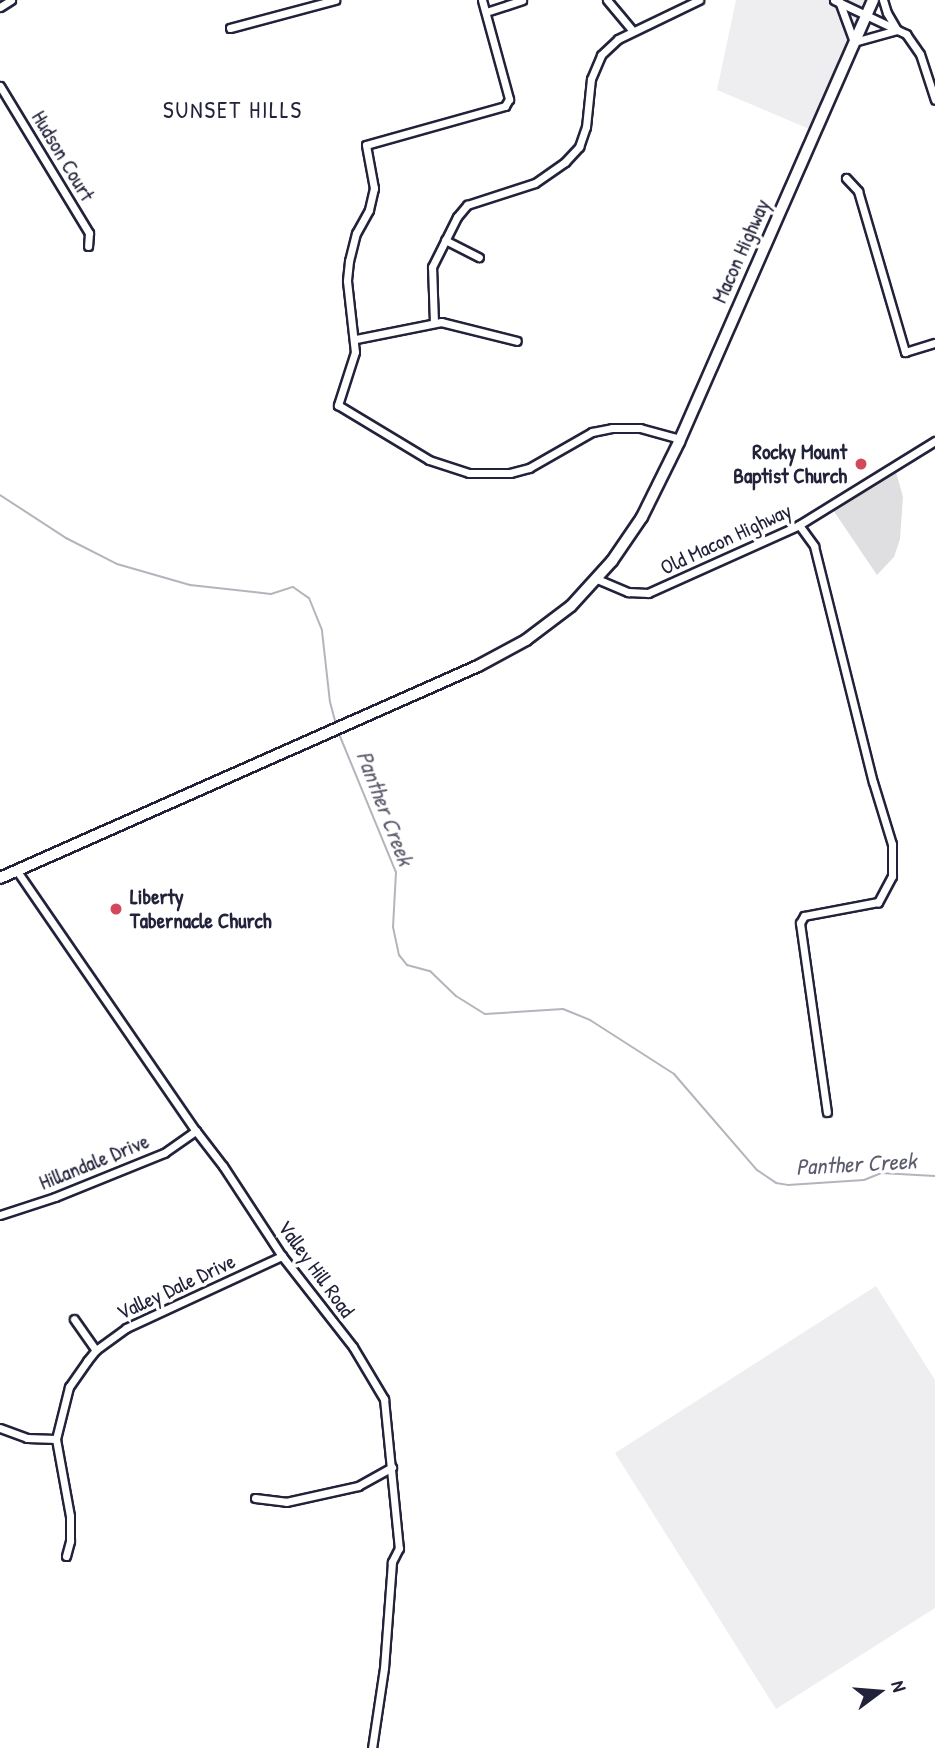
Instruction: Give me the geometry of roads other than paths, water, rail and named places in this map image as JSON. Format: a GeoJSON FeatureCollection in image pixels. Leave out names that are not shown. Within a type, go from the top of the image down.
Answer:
{"type":"FeatureCollection","features":[{"type":"Feature","properties":{"kind":"main road","name":"Macon Highway"},"geometry":{"type":"LineString","coordinates":[[0,878],[478,666],[548,625],[597,579],[642,517],[680,439],[873,0]]}},
{"type":"Feature","properties":{"kind":"street"},"geometry":{"type":"LineString","coordinates":[[0,7],[11,0]]}},
{"type":"Feature","properties":{"kind":"street"},"geometry":{"type":"LineString","coordinates":[[230,28],[335,0]]}},
{"type":"Feature","properties":{"kind":"street"},"geometry":{"type":"LineString","coordinates":[[482,0],[509,99],[505,106],[366,145],[373,180],[372,199],[356,233],[347,281],[356,340],[350,373],[338,405],[429,460],[469,473],[510,473],[529,468],[592,432],[612,428],[640,428],[680,439]]}},
{"type":"Feature","properties":{"kind":"street"},"geometry":{"type":"LineString","coordinates":[[485,12],[522,0]]}},
{"type":"Feature","properties":{"kind":"street"},"geometry":{"type":"LineString","coordinates":[[607,0],[634,31]]}},
{"type":"Feature","properties":{"kind":"street"},"geometry":{"type":"LineString","coordinates":[[434,323],[432,267],[467,205],[536,183],[572,155],[579,147],[586,127],[587,100],[597,61],[618,39],[699,0]]}},
{"type":"Feature","properties":{"kind":"street"},"geometry":{"type":"LineString","coordinates":[[883,0],[897,30]]}},
{"type":"Feature","properties":{"kind":"street"},"geometry":{"type":"LineString","coordinates":[[838,1],[906,34],[920,54],[935,100]]}},
{"type":"Feature","properties":{"kind":"street"},"geometry":{"type":"LineString","coordinates":[[838,1],[854,43],[897,30]]}},
{"type":"Feature","properties":{"kind":"street","name":"Hudson Court"},"geometry":{"type":"LineString","coordinates":[[0,86],[89,233],[88,246]]}},
{"type":"Feature","properties":{"kind":"street"},"geometry":{"type":"LineString","coordinates":[[846,178],[858,191],[905,352],[935,343]]}},
{"type":"Feature","properties":{"kind":"street"},"geometry":{"type":"LineString","coordinates":[[445,240],[479,257]]}},
{"type":"Feature","properties":{"kind":"street"},"geometry":{"type":"LineString","coordinates":[[356,340],[441,322],[517,341]]}},
{"type":"Feature","properties":{"kind":"street","name":"Old Macon Highway"},"geometry":{"type":"LineString","coordinates":[[597,579],[628,592],[648,593],[799,525],[935,441]]}},
{"type":"Feature","properties":{"kind":"street"},"geometry":{"type":"LineString","coordinates":[[799,525],[814,547],[873,782],[892,844],[892,876],[878,902],[804,916],[800,923],[827,1112]]}},
{"type":"Feature","properties":{"kind":"street","name":"Valley Hill Road"},"geometry":{"type":"LineString","coordinates":[[17,871],[223,1166],[282,1256],[353,1347],[384,1399],[399,1548],[392,1562],[384,1668],[372,1748]]}},
{"type":"Feature","properties":{"kind":"street","name":"Hillandale Drive"},"geometry":{"type":"LineString","coordinates":[[0,1215],[55,1197],[164,1153],[196,1131]]}},
{"type":"Feature","properties":{"kind":"street","name":"Valley Dale Drive"},"geometry":{"type":"LineString","coordinates":[[66,1556],[70,1541],[70,1516],[56,1439],[69,1387],[96,1350],[126,1328],[282,1256]]}},
{"type":"Feature","properties":{"kind":"street"},"geometry":{"type":"LineString","coordinates":[[74,1319],[96,1350]]}},
{"type":"Feature","properties":{"kind":"street"},"geometry":{"type":"LineString","coordinates":[[0,1428],[27,1438],[56,1439]]}},
{"type":"Feature","properties":{"kind":"street"},"geometry":{"type":"LineString","coordinates":[[256,1498],[286,1502],[358,1486],[392,1467]]}},
{"type":"Feature","properties":{"kind":"waterway","name":"Panther Creek"},"geometry":{"type":"LineString","coordinates":[[0,495],[66,538],[117,564],[190,585],[271,594],[293,587],[309,598],[322,631],[330,702],[336,725]]}},
{"type":"Feature","properties":{"kind":"waterway","name":"Panther Creek"},"geometry":{"type":"LineString","coordinates":[[339,734],[396,872],[393,927],[399,955],[407,965],[430,971],[456,996],[485,1014],[563,1009],[590,1020],[674,1074],[757,1170],[776,1183],[788,1185],[864,1180],[881,1173],[935,1176]]}},
{"type":"Feature","properties":{"kind":"place","name":"Rocky Mount Baptist Church"},"geometry":{"type":"Point","coordinates":[861,464]}},
{"type":"Feature","properties":{"kind":"place","name":"Liberty Tabernacle Church"},"geometry":{"type":"Point","coordinates":[116,909]}},
{"type":"Feature","properties":{"kind":"district","name":"SUNSET HILLS"},"geometry":{"type":"Point","coordinates":[233,110]}}]}
